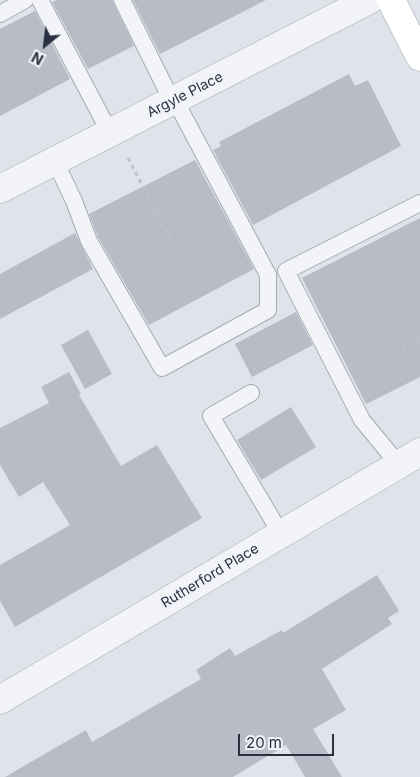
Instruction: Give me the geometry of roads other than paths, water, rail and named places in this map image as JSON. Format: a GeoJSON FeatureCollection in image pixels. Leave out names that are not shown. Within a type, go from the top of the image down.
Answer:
{"type":"FeatureCollection","features":[{"type":"Feature","properties":{"kind":"main road"},"geometry":{"type":"LineString","coordinates":[[392,0],[420,56]]}},
{"type":"Feature","properties":{"kind":"street","name":"Argyle Place"},"geometry":{"type":"LineString","coordinates":[[0,189],[369,0]]}},
{"type":"Feature","properties":{"kind":"street","name":"Rutherford Place"},"geometry":{"type":"LineString","coordinates":[[0,700],[409,458]]}},
{"type":"Feature","properties":{"kind":"lane"},"geometry":{"type":"LineString","coordinates":[[0,14],[24,0]]}},
{"type":"Feature","properties":{"kind":"lane"},"geometry":{"type":"LineString","coordinates":[[40,0],[112,132]]}},
{"type":"Feature","properties":{"kind":"lane"},"geometry":{"type":"LineString","coordinates":[[55,161],[74,201],[89,241],[162,368],[268,310],[268,275],[122,0]]}},
{"type":"Feature","properties":{"kind":"lane"},"geometry":{"type":"LineString","coordinates":[[409,458],[362,420],[286,270],[420,202]]}},
{"type":"Feature","properties":{"kind":"lane"},"geometry":{"type":"LineString","coordinates":[[251,393],[211,416],[281,534]]}}]}
